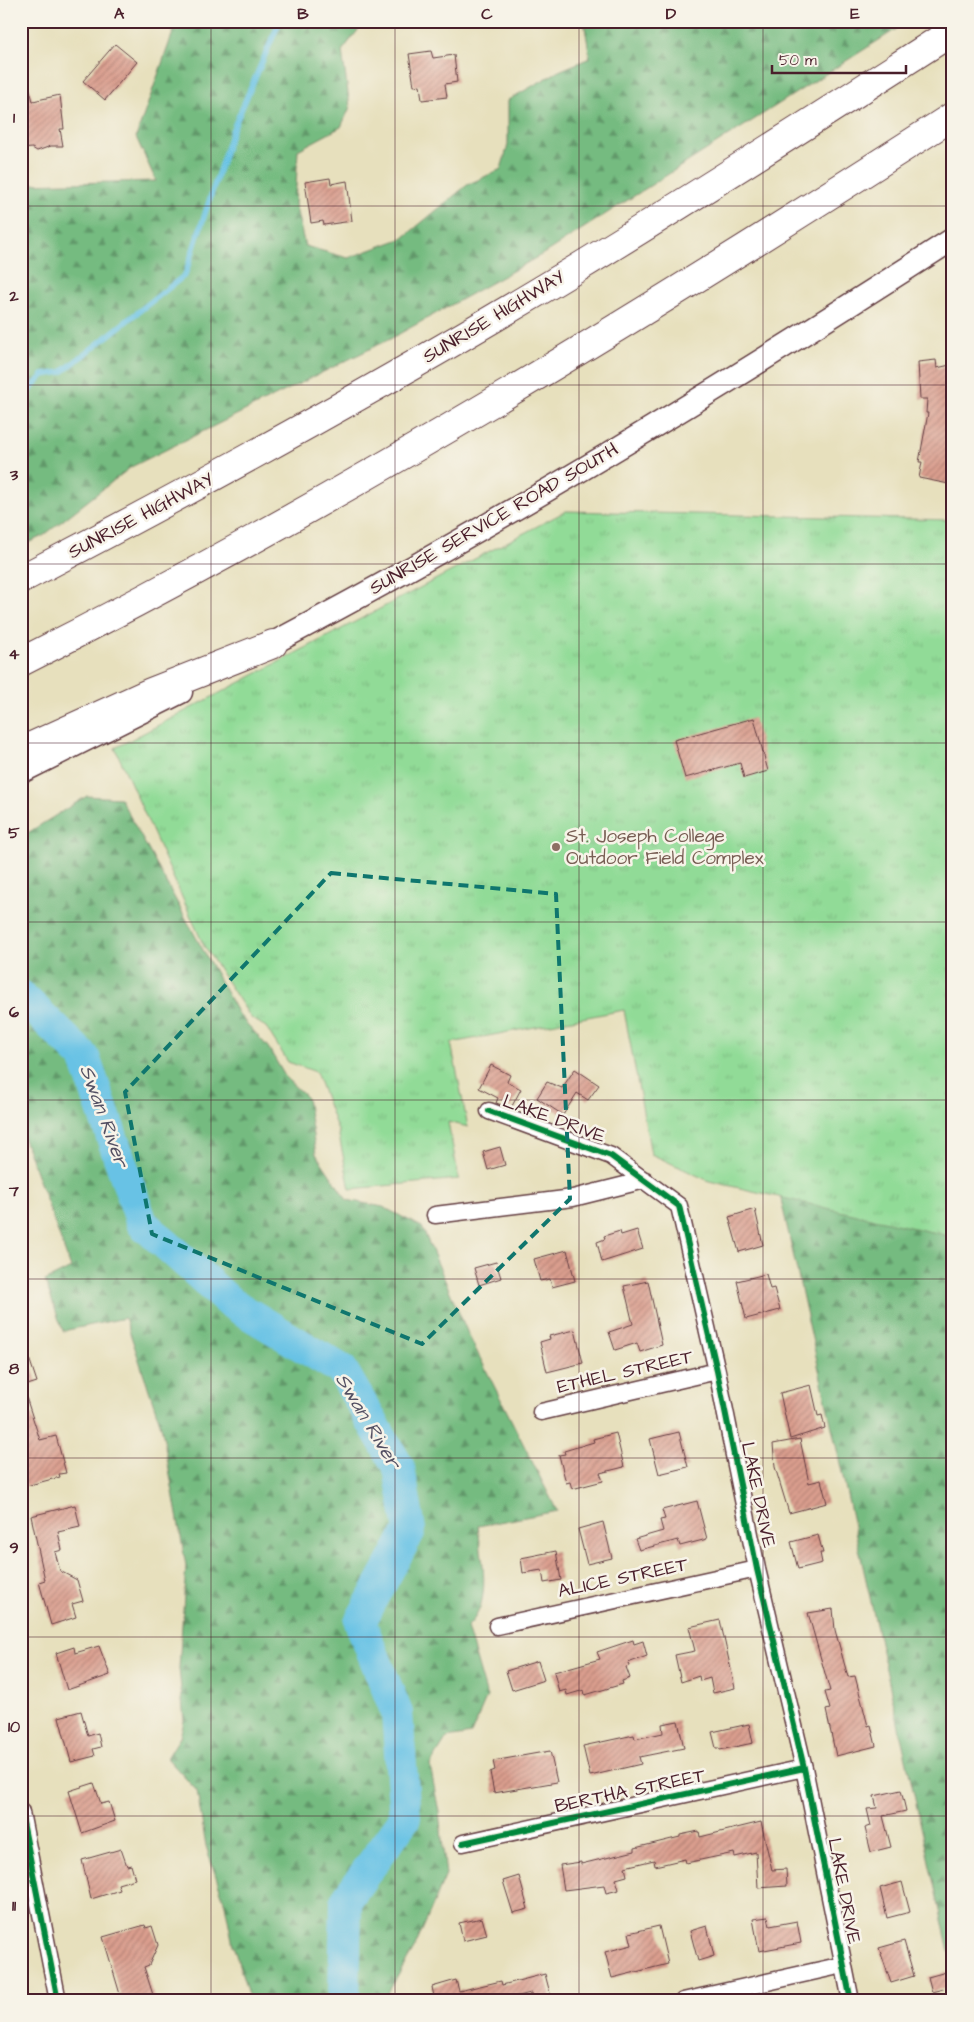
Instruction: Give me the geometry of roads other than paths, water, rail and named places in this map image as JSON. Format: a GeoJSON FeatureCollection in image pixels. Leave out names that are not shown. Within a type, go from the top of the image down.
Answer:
{"type":"FeatureCollection","features":[{"type":"Feature","properties":{"kind":"highway","name":"SUNRISE HIGHWAY"},"geometry":{"type":"LineString","coordinates":[[21,580],[242,462],[467,334],[686,201],[953,31]]}},
{"type":"Feature","properties":{"kind":"highway"},"geometry":{"type":"LineString","coordinates":[[21,662],[286,522],[399,458],[621,327],[953,116]]}},
{"type":"Feature","properties":{"kind":"highway"},"geometry":{"type":"LineString","coordinates":[[21,751],[151,692],[273,644]]}},
{"type":"Feature","properties":{"kind":"main road","name":"SUNRISE SERVICE ROAD SOUTH"},"geometry":{"type":"LineString","coordinates":[[21,772],[273,644],[557,485],[702,397],[953,239]]}},
{"type":"Feature","properties":{"kind":"street","name":"LAKE DRIVE"},"geometry":{"type":"LineString","coordinates":[[489,1111],[611,1156],[679,1206],[717,1371],[757,1569],[804,1768],[850,2001]]}},
{"type":"Feature","properties":{"kind":"street"},"geometry":{"type":"LineString","coordinates":[[435,1215],[573,1198],[645,1180]]}},
{"type":"Feature","properties":{"kind":"street","name":"ETHEL STREET"},"geometry":{"type":"LineString","coordinates":[[541,1412],[717,1371]]}},
{"type":"Feature","properties":{"kind":"street","name":"ALICE STREET"},"geometry":{"type":"LineString","coordinates":[[497,1626],[757,1569]]}},
{"type":"Feature","properties":{"kind":"street","name":"BERTHA STREET"},"geometry":{"type":"LineString","coordinates":[[463,1843],[804,1768]]}},
{"type":"Feature","properties":{"kind":"street"},"geometry":{"type":"LineString","coordinates":[[21,1812],[58,2001]]}},
{"type":"Feature","properties":{"kind":"street"},"geometry":{"type":"LineString","coordinates":[[683,2001],[843,1965]]}},
{"type":"Feature","properties":{"kind":"waterway"},"geometry":{"type":"LineString","coordinates":[[21,400],[43,375],[62,372],[185,275],[232,131],[280,21]]}},
{"type":"Feature","properties":{"kind":"waterway","name":"Swan River"},"geometry":{"type":"LineString","coordinates":[[21,996],[84,1057],[142,1223],[231,1303],[342,1370],[399,1468],[410,1530],[360,1622],[397,1713],[405,1818],[346,1900],[344,2001]]}},
{"type":"Feature","properties":{"kind":"place","name":"St. Joseph College Outdoor Field Complex"},"geometry":{"type":"Point","coordinates":[556,847]}}]}
